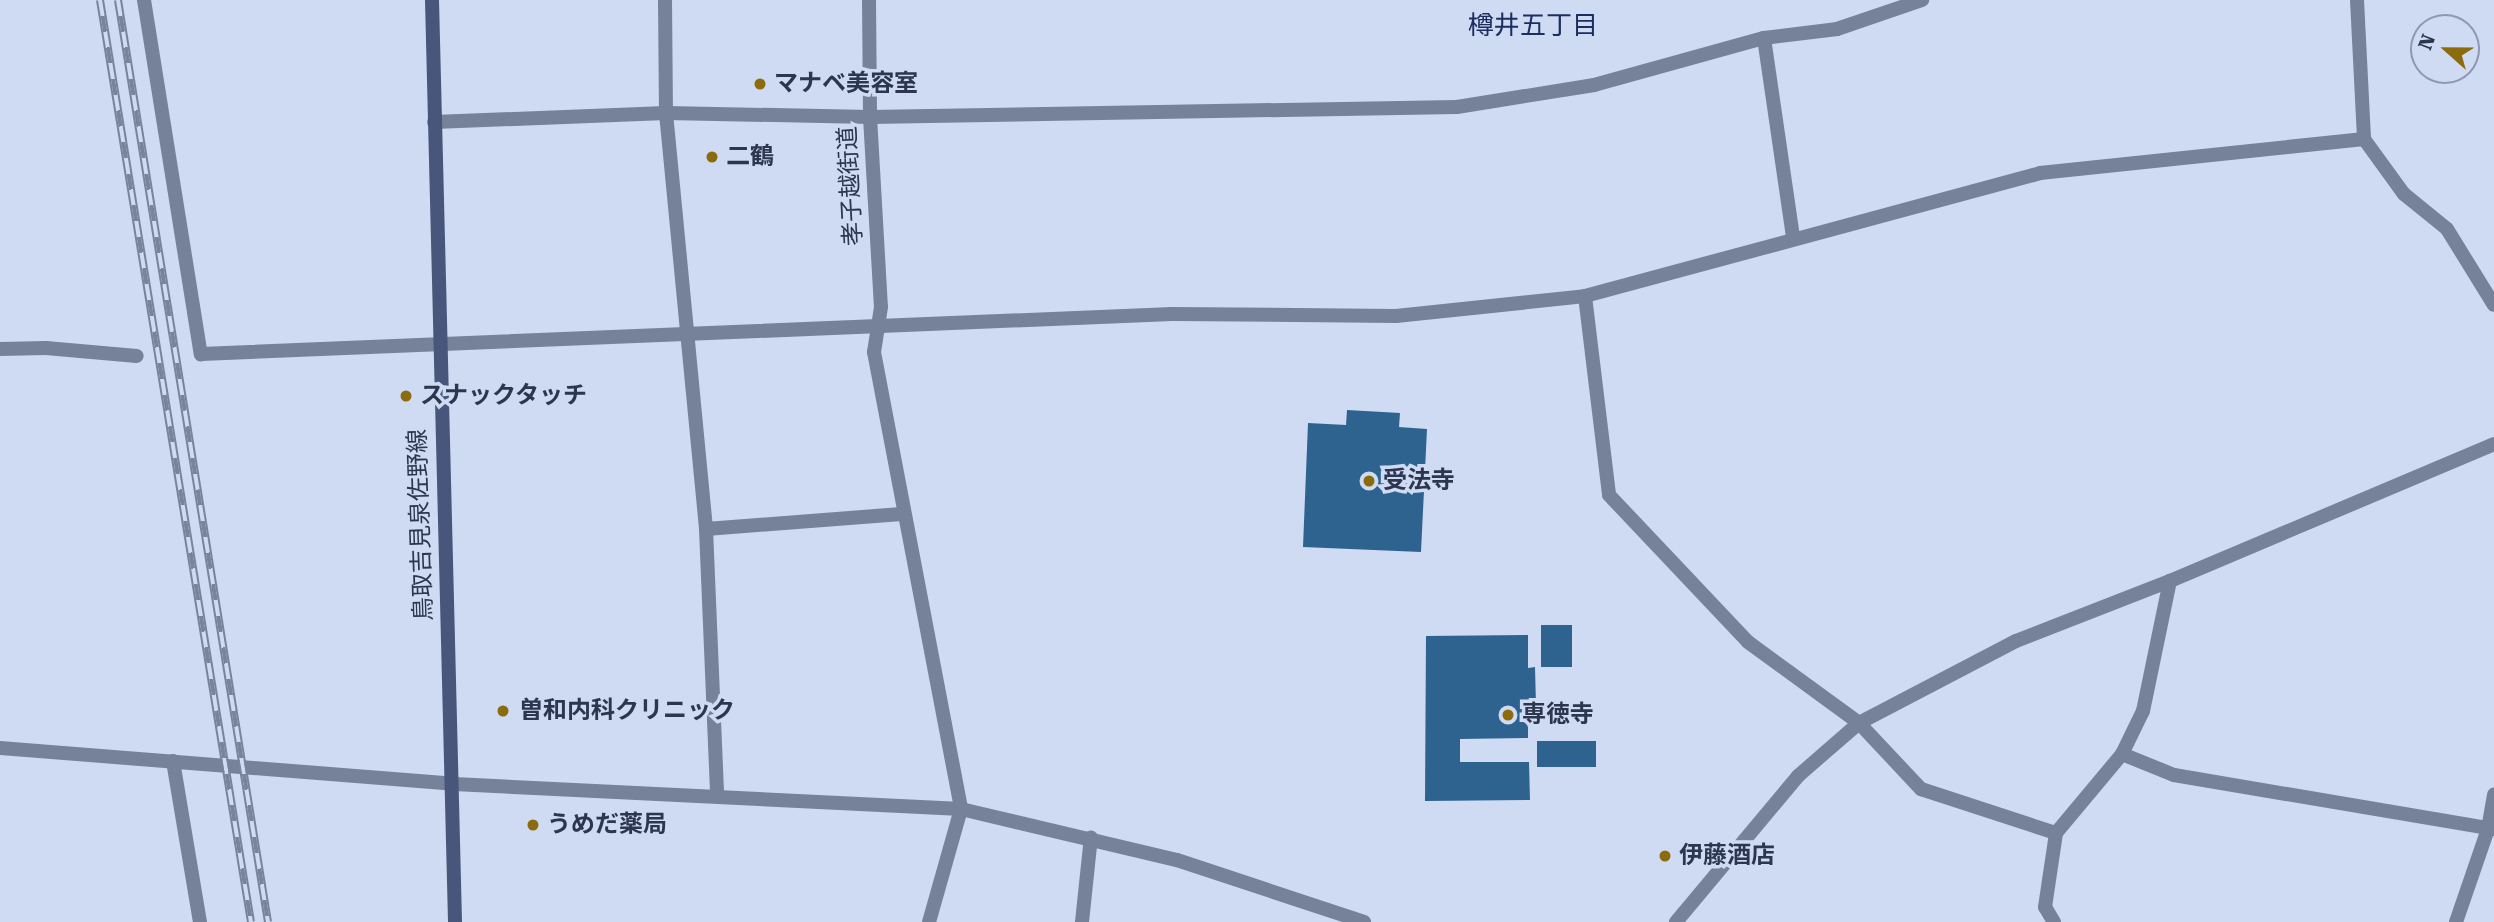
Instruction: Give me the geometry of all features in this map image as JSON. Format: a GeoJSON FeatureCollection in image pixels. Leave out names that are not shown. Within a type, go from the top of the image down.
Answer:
{"type":"FeatureCollection","features":[{"type":"Feature","properties":{"kind":"main road","name":"鳥取吉見泉佐野線"},"geometry":{"type":"LineString","coordinates":[[432,0],[437,341],[454,784],[454,922]]}},
{"type":"Feature","properties":{"kind":"street"},"geometry":{"type":"LineString","coordinates":[[144,0],[201,354],[437,341],[688,335],[1172,314],[1396,316],[1585,296],[1793,237],[2040,173],[2364,139]]}},
{"type":"Feature","properties":{"kind":"street"},"geometry":{"type":"LineString","coordinates":[[665,0],[666,113],[706,529],[718,794]]}},
{"type":"Feature","properties":{"kind":"street","name":"孝子越街道"},"geometry":{"type":"LineString","coordinates":[[869,0],[870,117],[881,307],[874,352],[901,514],[961,809]]}},
{"type":"Feature","properties":{"kind":"street"},"geometry":{"type":"LineString","coordinates":[[434,122],[666,113],[870,117],[1457,107],[1594,85],[1764,38],[1837,29],[1922,0]]}},
{"type":"Feature","properties":{"kind":"street"},"geometry":{"type":"LineString","coordinates":[[2357,0],[2364,139],[2404,194],[2447,229],[2494,305]]}},
{"type":"Feature","properties":{"kind":"street"},"geometry":{"type":"LineString","coordinates":[[1764,38],[1793,237]]}},
{"type":"Feature","properties":{"kind":"street"},"geometry":{"type":"LineString","coordinates":[[1585,296],[1609,495],[1748,642],[1859,723],[1921,789],[2056,833]]}},
{"type":"Feature","properties":{"kind":"street"},"geometry":{"type":"LineString","coordinates":[[0,349],[137,356]]}},
{"type":"Feature","properties":{"kind":"street"},"geometry":{"type":"LineString","coordinates":[[1676,922],[1798,776],[1859,723],[2016,641],[2170,581],[2494,444]]}},
{"type":"Feature","properties":{"kind":"street"},"geometry":{"type":"LineString","coordinates":[[706,529],[901,514]]}},
{"type":"Feature","properties":{"kind":"street"},"geometry":{"type":"LineString","coordinates":[[2054,922],[2045,907],[2056,833],[2122,754],[2143,711],[2170,581]]}},
{"type":"Feature","properties":{"kind":"street"},"geometry":{"type":"LineString","coordinates":[[0,748],[454,784],[718,794],[961,809],[1091,837],[1259,885],[1364,922]]}},
{"type":"Feature","properties":{"kind":"street"},"geometry":{"type":"LineString","coordinates":[[2122,754],[2174,775],[2491,829]]}},
{"type":"Feature","properties":{"kind":"street"},"geometry":{"type":"LineString","coordinates":[[173,761],[200,922]]}},
{"type":"Feature","properties":{"kind":"street"},"geometry":{"type":"LineString","coordinates":[[2456,922],[2491,829],[2494,795]]}},
{"type":"Feature","properties":{"kind":"street"},"geometry":{"type":"LineString","coordinates":[[929,922],[961,809]]}},
{"type":"Feature","properties":{"kind":"street"},"geometry":{"type":"LineString","coordinates":[[1082,922],[1091,837]]}},
{"type":"Feature","properties":{"kind":"building"},"geometry":{"type":"Polygon","coordinates":[[[1347,410],[1400,413],[1399,427],[1427,429],[1421,552],[1303,547],[1308,423],[1346,425],[1347,410]]]}},
{"type":"Feature","properties":{"kind":"building"},"geometry":{"type":"Polygon","coordinates":[[[1541,625],[1572,625],[1572,667],[1541,667],[1541,625]]]}},
{"type":"Feature","properties":{"kind":"building"},"geometry":{"type":"Polygon","coordinates":[[[1528,635],[1528,668],[1535,667],[1536,705],[1528,705],[1528,738],[1460,739],[1460,762],[1529,762],[1530,800],[1425,801],[1426,636],[1528,635]]]}},
{"type":"Feature","properties":{"kind":"building"},"geometry":{"type":"Polygon","coordinates":[[[1537,741],[1596,741],[1596,767],[1537,767],[1537,741]]]}},
{"type":"Feature","properties":{"kind":"railway"},"geometry":{"type":"LineString","coordinates":[[100,0],[251,922]]}},
{"type":"Feature","properties":{"kind":"railway"},"geometry":{"type":"LineString","coordinates":[[118,0],[268,922]]}},
{"type":"Feature","properties":{"kind":"place","name":"マナベ美容室"},"geometry":{"type":"Point","coordinates":[760,84]}},
{"type":"Feature","properties":{"kind":"place","name":"二鶴"},"geometry":{"type":"Point","coordinates":[712,157]}},
{"type":"Feature","properties":{"kind":"place","name":"スナックタッチ"},"geometry":{"type":"Point","coordinates":[406,396]}},
{"type":"Feature","properties":{"kind":"place","name":"受法寺"},"geometry":{"type":"Point","coordinates":[1369,481]}},
{"type":"Feature","properties":{"kind":"place","name":"曽和内科クリニック"},"geometry":{"type":"Point","coordinates":[503,711]}},
{"type":"Feature","properties":{"kind":"place","name":"専徳寺"},"geometry":{"type":"Point","coordinates":[1508,715]}},
{"type":"Feature","properties":{"kind":"place","name":"うめだ薬局"},"geometry":{"type":"Point","coordinates":[533,825]}},
{"type":"Feature","properties":{"kind":"place","name":"伊藤酒店"},"geometry":{"type":"Point","coordinates":[1665,856]}},
{"type":"Feature","properties":{"kind":"district","name":"樽井五丁目"},"geometry":{"type":"Point","coordinates":[1533,26]}}]}
